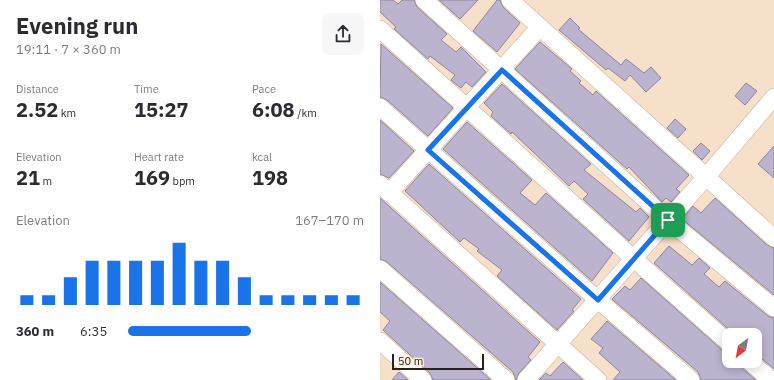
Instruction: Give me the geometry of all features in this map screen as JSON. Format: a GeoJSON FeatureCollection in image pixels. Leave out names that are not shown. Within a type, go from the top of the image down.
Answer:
{"type":"FeatureCollection","features":[{"type":"Feature","properties":{"kind":"street"},"geometry":{"type":"LineString","coordinates":[[424,0],[668,220],[774,308]]}},
{"type":"Feature","properties":{"kind":"street"},"geometry":{"type":"LineString","coordinates":[[510,0],[774,238]]}},
{"type":"Feature","properties":{"kind":"street"},"geometry":{"type":"LineString","coordinates":[[540,26],[502,70],[466,107],[428,150],[385,189],[598,380]]}},
{"type":"Feature","properties":{"kind":"street"},"geometry":{"type":"LineString","coordinates":[[380,29],[634,260],[722,337]]}},
{"type":"Feature","properties":{"kind":"street"},"geometry":{"type":"LineString","coordinates":[[526,380],[634,260],[774,97]]}},
{"type":"Feature","properties":{"kind":"street"},"geometry":{"type":"LineString","coordinates":[[380,107],[598,300],[691,380]]}},
{"type":"Feature","properties":{"kind":"street"},"geometry":{"type":"LineString","coordinates":[[380,269],[506,380]]}},
{"type":"Feature","properties":{"kind":"street"},"geometry":{"type":"LineString","coordinates":[[380,341],[423,380]]}},
{"type":"Feature","properties":{"kind":"street"},"geometry":{"type":"LineString","coordinates":[[757,368],[771,380]]}},
{"type":"Feature","properties":{"kind":"building"},"geometry":{"type":"Polygon","coordinates":[[[380,0],[393,0],[398,4],[402,0],[414,0],[417,7],[447,34],[441,40],[456,52],[461,47],[486,72],[472,87],[466,82],[461,88],[451,80],[455,75],[430,56],[428,59],[394,29],[396,27],[380,12],[380,0]]]}},
{"type":"Feature","properties":{"kind":"building"},"geometry":{"type":"Polygon","coordinates":[[[439,0],[478,0],[460,19],[439,0]]]}},
{"type":"Feature","properties":{"kind":"building"},"geometry":{"type":"Polygon","coordinates":[[[497,0],[500,0],[503,7],[520,23],[497,52],[473,31],[497,0]]]}},
{"type":"Feature","properties":{"kind":"building"},"geometry":{"type":"Polygon","coordinates":[[[570,18],[580,28],[578,29],[621,65],[626,59],[644,73],[651,67],[661,78],[646,92],[630,75],[625,81],[608,68],[606,70],[559,30],[570,18]]]}},
{"type":"Feature","properties":{"kind":"building"},"geometry":{"type":"Polygon","coordinates":[[[540,42],[572,69],[570,71],[581,81],[579,83],[593,95],[596,91],[689,175],[676,189],[680,192],[671,202],[666,198],[662,202],[629,167],[627,169],[515,69],[540,42]]]}},
{"type":"Feature","properties":{"kind":"building"},"geometry":{"type":"Polygon","coordinates":[[[381,44],[453,108],[428,136],[387,100],[380,97],[381,44]]]}},
{"type":"Feature","properties":{"kind":"building"},"geometry":{"type":"Polygon","coordinates":[[[746,83],[757,91],[745,105],[735,96],[746,83]]]}},
{"type":"Feature","properties":{"kind":"building"},"geometry":{"type":"Polygon","coordinates":[[[502,84],[591,164],[584,170],[636,212],[640,208],[649,217],[629,241],[583,199],[588,194],[574,181],[569,186],[512,132],[511,134],[491,116],[493,112],[484,103],[502,84]]]}},
{"type":"Feature","properties":{"kind":"building"},"geometry":{"type":"Polygon","coordinates":[[[675,119],[686,129],[678,138],[667,128],[675,119]]]}},
{"type":"Feature","properties":{"kind":"building"},"geometry":{"type":"Polygon","coordinates":[[[380,120],[414,151],[389,178],[380,174],[380,120]]]}},
{"type":"Feature","properties":{"kind":"building"},"geometry":{"type":"Polygon","coordinates":[[[467,122],[532,180],[520,193],[535,205],[546,193],[613,253],[592,281],[443,149],[467,122]]]}},
{"type":"Feature","properties":{"kind":"building"},"geometry":{"type":"Polygon","coordinates":[[[701,143],[710,151],[702,160],[693,151],[701,143]]]}},
{"type":"Feature","properties":{"kind":"building"},"geometry":{"type":"Polygon","coordinates":[[[774,146],[774,178],[758,164],[774,146]]]}},
{"type":"Feature","properties":{"kind":"building"},"geometry":{"type":"Polygon","coordinates":[[[429,164],[581,299],[572,310],[574,311],[557,330],[497,276],[502,270],[477,251],[479,249],[464,238],[460,242],[405,191],[429,164]]]}},
{"type":"Feature","properties":{"kind":"building"},"geometry":{"type":"Polygon","coordinates":[[[380,198],[540,342],[528,357],[531,360],[519,373],[516,380],[513,372],[387,262],[380,259],[380,198]]]}},
{"type":"Feature","properties":{"kind":"building"},"geometry":{"type":"Polygon","coordinates":[[[715,198],[767,245],[774,248],[774,295],[682,219],[693,206],[701,213],[715,198]]]}},
{"type":"Feature","properties":{"kind":"building"},"geometry":{"type":"Polygon","coordinates":[[[669,246],[692,265],[699,258],[710,268],[704,274],[719,287],[725,281],[768,316],[774,318],[774,369],[762,359],[762,328],[727,328],[654,263],[669,246]]]}},
{"type":"Feature","properties":{"kind":"building"},"geometry":{"type":"Polygon","coordinates":[[[641,278],[722,350],[722,368],[742,368],[756,380],[701,380],[698,372],[612,299],[625,286],[630,290],[641,278]]]}},
{"type":"Feature","properties":{"kind":"building"},"geometry":{"type":"Polygon","coordinates":[[[380,282],[491,380],[433,380],[430,373],[383,330],[390,321],[380,312],[380,282]]]}},
{"type":"Feature","properties":{"kind":"building"},"geometry":{"type":"Polygon","coordinates":[[[607,321],[676,380],[613,380],[620,372],[599,353],[603,348],[591,339],[607,321]]]}},
{"type":"Feature","properties":{"kind":"building"},"geometry":{"type":"Polygon","coordinates":[[[563,362],[583,380],[539,380],[546,373],[550,376],[563,362]]]}},
{"type":"Feature","properties":{"kind":"building"},"geometry":{"type":"Polygon","coordinates":[[[399,372],[408,380],[392,380],[399,372]]]}},
{"type":"Feature","properties":{"kind":"route"},"geometry":{"type":"LineString","coordinates":[[502,70],[668,220],[598,300],[428,150],[466,107],[502,70]]}}]}
